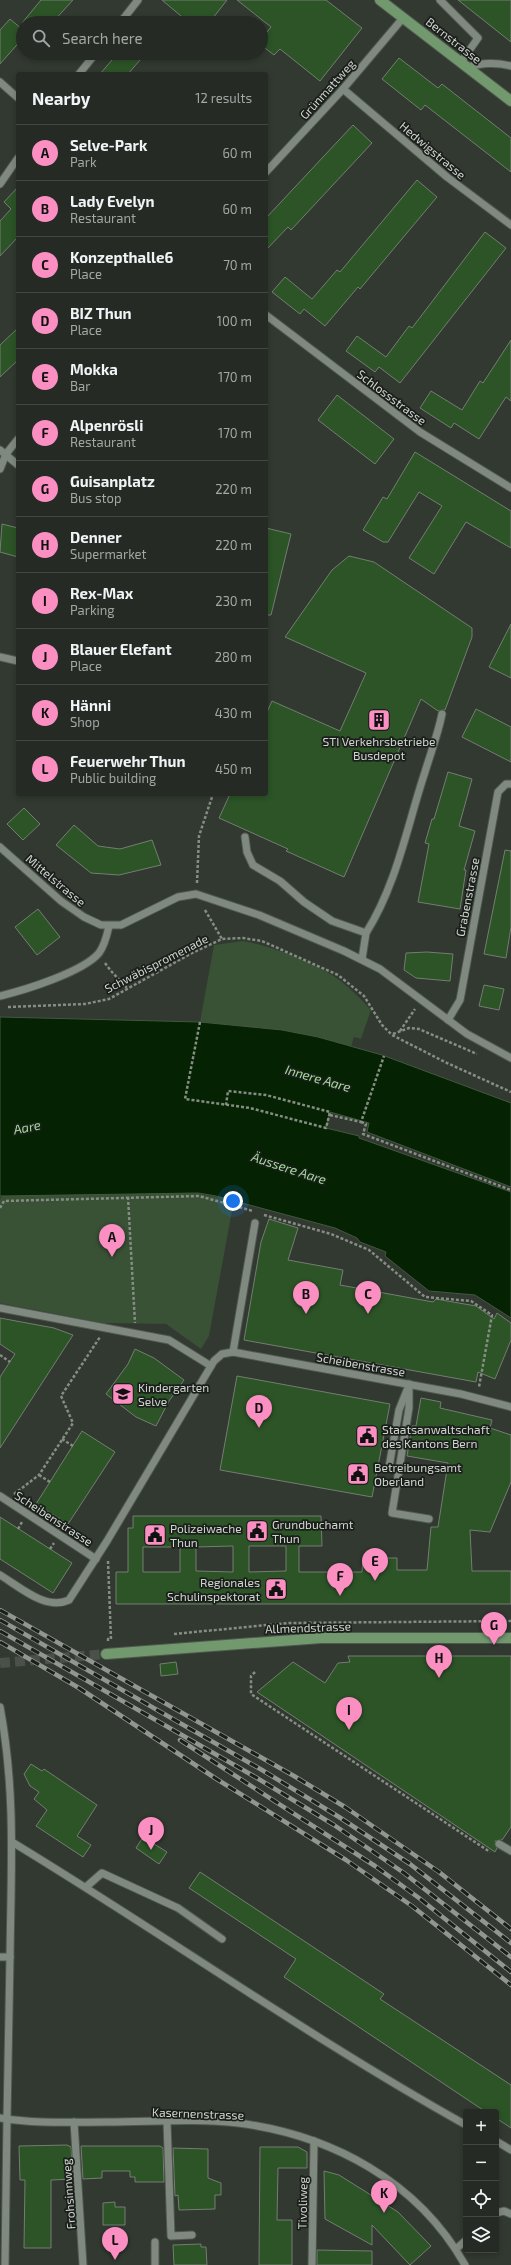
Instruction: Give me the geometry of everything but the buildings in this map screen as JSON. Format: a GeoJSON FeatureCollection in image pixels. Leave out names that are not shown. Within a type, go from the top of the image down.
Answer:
{"type":"FeatureCollection","features":[{"type":"Feature","properties":{"kind":"main road","name":"Bernstrasse"},"geometry":{"type":"LineString","coordinates":[[380,0],[511,101]]}},
{"type":"Feature","properties":{"kind":"main road","name":"Allmendstrasse"},"geometry":{"type":"LineString","coordinates":[[106,1654],[315,1638],[511,1638]]}},
{"type":"Feature","properties":{"kind":"street"},"geometry":{"type":"LineString","coordinates":[[125,16],[138,0]]}},
{"type":"Feature","properties":{"kind":"street"},"geometry":{"type":"LineString","coordinates":[[440,0],[478,38],[464,64]]}},
{"type":"Feature","properties":{"kind":"street","name":"Grünmattweg"},"geometry":{"type":"LineString","coordinates":[[268,170],[344,89],[403,18]]}},
{"type":"Feature","properties":{"kind":"street"},"geometry":{"type":"LineString","coordinates":[[81,72],[90,60]]}},
{"type":"Feature","properties":{"kind":"street"},"geometry":{"type":"LineString","coordinates":[[464,64],[483,62],[511,66]]}},
{"type":"Feature","properties":{"kind":"street"},"geometry":{"type":"LineString","coordinates":[[0,82],[16,96]]}},
{"type":"Feature","properties":{"kind":"street","name":"Hedwigstrasse"},"geometry":{"type":"LineString","coordinates":[[344,89],[447,177],[511,225]]}},
{"type":"Feature","properties":{"kind":"street"},"geometry":{"type":"LineString","coordinates":[[0,184],[16,161]]}},
{"type":"Feature","properties":{"kind":"street","name":"Schlossstrasse"},"geometry":{"type":"LineString","coordinates":[[268,317],[420,432],[511,488]]}},
{"type":"Feature","properties":{"kind":"street"},"geometry":{"type":"LineString","coordinates":[[0,469],[3,452],[16,441]]}},
{"type":"Feature","properties":{"kind":"street"},"geometry":{"type":"LineString","coordinates":[[3,452],[16,463]]}},
{"type":"Feature","properties":{"kind":"street"},"geometry":{"type":"LineString","coordinates":[[0,657],[16,661]]}},
{"type":"Feature","properties":{"kind":"street"},"geometry":{"type":"LineString","coordinates":[[362,959],[366,933],[378,915],[402,850],[425,772],[437,740],[442,714]]}},
{"type":"Feature","properties":{"kind":"street","name":"Grabenstrasse"},"geometry":{"type":"LineString","coordinates":[[448,1020],[460,1000],[498,792],[506,784],[511,784]]}},
{"type":"Feature","properties":{"kind":"street"},"geometry":{"type":"LineString","coordinates":[[245,837],[246,852],[253,865],[280,881],[304,902],[332,921],[366,933]]}},
{"type":"Feature","properties":{"kind":"street","name":"Mittelstrasse"},"geometry":{"type":"LineString","coordinates":[[0,847],[61,902],[89,920],[109,926]]}},
{"type":"Feature","properties":{"kind":"street"},"geometry":{"type":"LineString","coordinates":[[0,996],[55,978],[86,963],[99,953],[109,926],[130,921],[178,897],[196,894],[259,915],[362,959],[391,977],[478,1041],[511,1058]]}},
{"type":"Feature","properties":{"kind":"street"},"geometry":{"type":"LineString","coordinates":[[233,1352],[255,1223]]}},
{"type":"Feature","properties":{"kind":"street"},"geometry":{"type":"LineString","coordinates":[[0,1308],[169,1340],[211,1366]]}},
{"type":"Feature","properties":{"kind":"street","name":"Scheibenstrasse"},"geometry":{"type":"LineString","coordinates":[[0,1576],[44,1601],[59,1604],[74,1596],[211,1366],[218,1357],[227,1352],[409,1384],[477,1398],[511,1407]]}},
{"type":"Feature","properties":{"kind":"street"},"geometry":{"type":"LineString","coordinates":[[389,1467],[399,1410],[409,1384]]}},
{"type":"Feature","properties":{"kind":"street"},"geometry":{"type":"LineString","coordinates":[[409,1384],[409,1408],[392,1513],[429,1519]]}},
{"type":"Feature","properties":{"kind":"street","name":"Scheibenstrasse"},"geometry":{"type":"LineString","coordinates":[[3,1498],[96,1559]]}},
{"type":"Feature","properties":{"kind":"street"},"geometry":{"type":"LineString","coordinates":[[0,1707],[11,1780],[12,1842],[10,1958],[3,2118],[5,2265]]}},
{"type":"Feature","properties":{"kind":"street"},"geometry":{"type":"LineString","coordinates":[[12,1842],[86,1887],[389,2082],[463,2123]]}},
{"type":"Feature","properties":{"kind":"street"},"geometry":{"type":"LineString","coordinates":[[499,1844],[511,1851]]}},
{"type":"Feature","properties":{"kind":"street"},"geometry":{"type":"LineString","coordinates":[[86,1887],[102,1873],[138,1892],[178,1908],[222,1939]]}},
{"type":"Feature","properties":{"kind":"street"},"geometry":{"type":"LineString","coordinates":[[0,1957],[10,1958]]}},
{"type":"Feature","properties":{"kind":"street","name":"Kasernenstrasse"},"geometry":{"type":"LineString","coordinates":[[3,2118],[74,2122],[237,2123],[282,2132],[314,2141],[350,2156],[389,2179],[414,2199],[434,2219],[456,2249],[465,2265]]}},
{"type":"Feature","properties":{"kind":"street","name":"Frohsinnweg"},"geometry":{"type":"LineString","coordinates":[[74,2122],[83,2265]]}},
{"type":"Feature","properties":{"kind":"street"},"geometry":{"type":"LineString","coordinates":[[168,2122],[171,2236],[192,2235]]}},
{"type":"Feature","properties":{"kind":"street","name":"Tivoliweg"},"geometry":{"type":"LineString","coordinates":[[312,2265],[314,2141]]}},
{"type":"Feature","properties":{"kind":"street"},"geometry":{"type":"LineString","coordinates":[[499,2143],[511,2150]]}},
{"type":"Feature","properties":{"kind":"street"},"geometry":{"type":"LineString","coordinates":[[499,2212],[504,2211],[511,2214]]}},
{"type":"Feature","properties":{"kind":"street"},"geometry":{"type":"LineString","coordinates":[[155,2242],[155,2265]]}},
{"type":"Feature","properties":{"kind":"street"},"geometry":{"type":"LineString","coordinates":[[456,2249],[463,2243]]}},
{"type":"Feature","properties":{"kind":"path"},"geometry":{"type":"LineString","coordinates":[[213,796],[199,836],[196,894],[222,939]]}},
{"type":"Feature","properties":{"kind":"path","name":"Schwäbispromenade"},"geometry":{"type":"LineString","coordinates":[[0,1007],[85,1004],[109,999],[127,988],[222,939],[243,938],[262,941],[338,975],[364,996],[382,1025],[392,1035],[447,1063],[511,1092]]}},
{"type":"Feature","properties":{"kind":"path"},"geometry":{"type":"LineString","coordinates":[[99,953],[111,971],[127,988]]}},
{"type":"Feature","properties":{"kind":"path"},"geometry":{"type":"LineString","coordinates":[[400,1031],[414,1010]]}},
{"type":"Feature","properties":{"kind":"path"},"geometry":{"type":"LineString","coordinates":[[200,1022],[185,1099],[250,1108],[326,1128],[330,1115]]}},
{"type":"Feature","properties":{"kind":"path"},"geometry":{"type":"LineString","coordinates":[[392,1035],[400,1031],[419,1029],[479,1055]]}},
{"type":"Feature","properties":{"kind":"path"},"geometry":{"type":"LineString","coordinates":[[361,1122],[384,1056]]}},
{"type":"Feature","properties":{"kind":"path"},"geometry":{"type":"LineString","coordinates":[[226,1105],[228,1091],[266,1095],[330,1112],[330,1115],[366,1124],[363,1134],[511,1190]]}},
{"type":"Feature","properties":{"kind":"path"},"geometry":{"type":"LineString","coordinates":[[0,1208],[4,1201],[199,1196],[331,1234],[368,1250],[425,1297],[471,1301],[492,1315],[477,1398]]}},
{"type":"Feature","properties":{"kind":"path"},"geometry":{"type":"LineString","coordinates":[[128,1197],[135,1334]]}},
{"type":"Feature","properties":{"kind":"path"},"geometry":{"type":"LineString","coordinates":[[3,1498],[39,1475],[73,1423],[61,1396],[96,1343]]}},
{"type":"Feature","properties":{"kind":"path"},"geometry":{"type":"LineString","coordinates":[[0,1354],[10,1362]]}},
{"type":"Feature","properties":{"kind":"path"},"geometry":{"type":"LineString","coordinates":[[62,1439],[73,1446]]}},
{"type":"Feature","properties":{"kind":"path"},"geometry":{"type":"LineString","coordinates":[[39,1475],[50,1482]]}},
{"type":"Feature","properties":{"kind":"path"},"geometry":{"type":"LineString","coordinates":[[107,1541],[110,1634]]}},
{"type":"Feature","properties":{"kind":"path"},"geometry":{"type":"LineString","coordinates":[[255,1672],[251,1676],[252,1694],[492,1854]]}},
{"type":"Feature","properties":{"kind":"shaded area"},"geometry":{"type":"Polygon","coordinates":[[[243,941],[281,951],[308,962],[332,975],[346,985],[371,1010],[361,1039],[354,1037],[351,1047],[282,1030],[200,1022],[214,945],[243,941]]]}},
{"type":"Feature","properties":{"kind":"shaded area"},"geometry":{"type":"Polygon","coordinates":[[[186,1192],[234,1200],[209,1336],[201,1349],[166,1324],[103,1323],[0,1303],[0,1199],[2,1196],[186,1192]]]}},
{"type":"Feature","properties":{"kind":"water"},"geometry":{"type":"Polygon","coordinates":[[[0,1017],[200,1022],[282,1030],[318,1037],[382,1055],[511,1103],[511,1187],[367,1132],[369,1123],[330,1112],[326,1128],[359,1136],[359,1138],[511,1192],[511,1318],[475,1295],[429,1291],[385,1256],[386,1252],[360,1242],[357,1238],[335,1228],[216,1196],[198,1193],[0,1196],[0,1017]]]}},
{"type":"Feature","properties":{"kind":"tunnel"},"geometry":{"type":"LineString","coordinates":[[0,1663],[106,1654]]}},
{"type":"Feature","properties":{"kind":"railway"},"geometry":{"type":"LineString","coordinates":[[0,1610],[294,1776],[345,1807],[439,1872],[511,1929]]}},
{"type":"Feature","properties":{"kind":"railway"},"geometry":{"type":"LineString","coordinates":[[0,1620],[262,1770],[339,1817],[410,1864],[511,1943]]}},
{"type":"Feature","properties":{"kind":"railway"},"geometry":{"type":"LineString","coordinates":[[0,1631],[257,1778],[334,1825],[404,1873],[511,1957]]}},
{"type":"Feature","properties":{"kind":"railway"},"geometry":{"type":"LineString","coordinates":[[0,1642],[79,1688],[215,1778],[346,1860],[412,1906],[511,1985]]}},
{"type":"Feature","properties":{"kind":"railway"},"geometry":{"type":"LineString","coordinates":[[180,1740],[375,1866],[419,1898],[511,1972]]}},
{"type":"Feature","properties":{"kind":"place","name":"STI Verkehrsbetriebe Busdepot"},"geometry":{"type":"Point","coordinates":[379,720]}},
{"type":"Feature","properties":{"kind":"place","name":"Selve-Park"},"geometry":{"type":"Point","coordinates":[112,1257]}},
{"type":"Feature","properties":{"kind":"place","name":"Lady Evelyn"},"geometry":{"type":"Point","coordinates":[306,1314]}},
{"type":"Feature","properties":{"kind":"place","name":"Konzepthalle6"},"geometry":{"type":"Point","coordinates":[368,1314]}},
{"type":"Feature","properties":{"kind":"place","name":"Kindergarten Selve"},"geometry":{"type":"Point","coordinates":[123,1394]}},
{"type":"Feature","properties":{"kind":"place","name":"BIZ Thun"},"geometry":{"type":"Point","coordinates":[259,1428]}},
{"type":"Feature","properties":{"kind":"place","name":"Staatsanwaltschaft des Kantons Bern"},"geometry":{"type":"Point","coordinates":[367,1436]}},
{"type":"Feature","properties":{"kind":"place","name":"Betreibungsamt Oberland"},"geometry":{"type":"Point","coordinates":[358,1474]}},
{"type":"Feature","properties":{"kind":"place","name":"Grundbuchamt Thun"},"geometry":{"type":"Point","coordinates":[257,1531]}},
{"type":"Feature","properties":{"kind":"place","name":"Polizeiwache Thun"},"geometry":{"type":"Point","coordinates":[155,1535]}},
{"type":"Feature","properties":{"kind":"place","name":"Mokka"},"geometry":{"type":"Point","coordinates":[375,1581]}},
{"type":"Feature","properties":{"kind":"place","name":"Regionales Schulinspektorat"},"geometry":{"type":"Point","coordinates":[276,1589]}},
{"type":"Feature","properties":{"kind":"place","name":"Alpenrösli"},"geometry":{"type":"Point","coordinates":[340,1596]}},
{"type":"Feature","properties":{"kind":"place","name":"Guisanplatz"},"geometry":{"type":"Point","coordinates":[494,1645]}},
{"type":"Feature","properties":{"kind":"place","name":"Denner"},"geometry":{"type":"Point","coordinates":[439,1678]}},
{"type":"Feature","properties":{"kind":"place","name":"Rex-Max"},"geometry":{"type":"Point","coordinates":[349,1730]}},
{"type":"Feature","properties":{"kind":"place","name":"Blauer Elefant"},"geometry":{"type":"Point","coordinates":[151,1850]}},
{"type":"Feature","properties":{"kind":"place","name":"Hänni"},"geometry":{"type":"Point","coordinates":[384,2213]}},
{"type":"Feature","properties":{"kind":"place","name":"Feuerwehr Thun"},"geometry":{"type":"Point","coordinates":[115,2260]}},
{"type":"Feature","properties":{"kind":"water label","name":"Innere Aare"},"geometry":{"type":"Point","coordinates":[318,1078]}},
{"type":"Feature","properties":{"kind":"water label","name":"Aare"},"geometry":{"type":"Point","coordinates":[27,1127]}},
{"type":"Feature","properties":{"kind":"water label","name":"Äussere Aare"},"geometry":{"type":"Point","coordinates":[289,1168]}}]}
